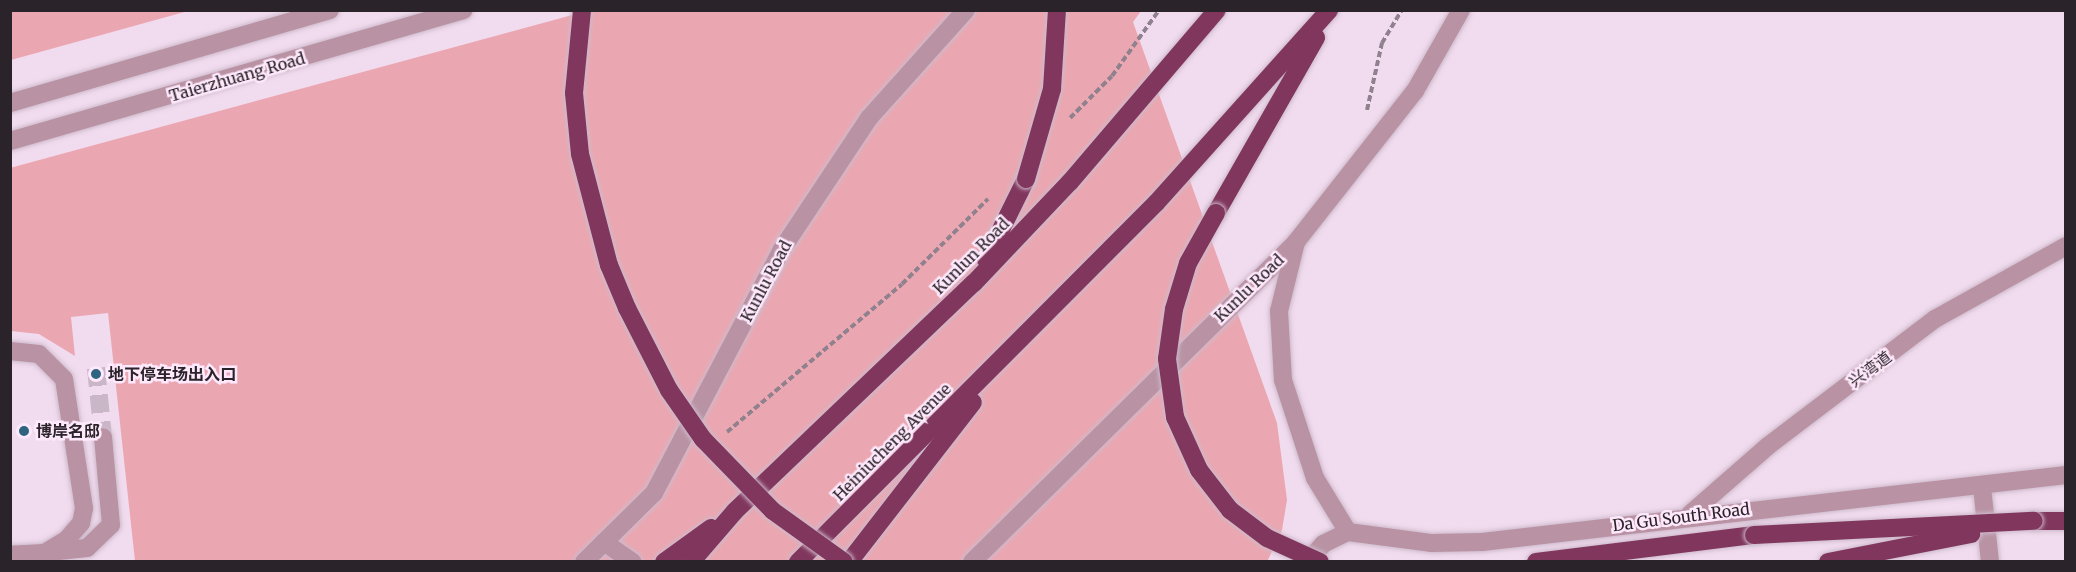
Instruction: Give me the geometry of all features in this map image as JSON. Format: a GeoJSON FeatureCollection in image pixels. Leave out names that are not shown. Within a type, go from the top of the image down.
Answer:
{"type":"FeatureCollection","features":[{"type":"Feature","properties":{"kind":"highway"},"geometry":{"type":"LineString","coordinates":[[582,10],[574,93],[580,154],[598,231],[627,308],[669,390],[703,439],[773,511],[843,561]]}},
{"type":"Feature","properties":{"kind":"highway"},"geometry":{"type":"LineString","coordinates":[[974,283],[1026,179],[1052,89],[1057,10]]}},
{"type":"Feature","properties":{"kind":"highway","name":"Kunlun Road"},"geometry":{"type":"LineString","coordinates":[[735,511],[974,283],[1170,71],[1217,10]]}},
{"type":"Feature","properties":{"kind":"highway"},"geometry":{"type":"LineString","coordinates":[[849,561],[1012,351],[1157,202],[1331,10]]}},
{"type":"Feature","properties":{"kind":"highway"},"geometry":{"type":"LineString","coordinates":[[1320,561],[1267,538],[1213,489],[1178,426],[1167,359],[1174,309],[1188,263],[1331,10]]}},
{"type":"Feature","properties":{"kind":"highway","name":"Heiniucheng Avenue"},"geometry":{"type":"LineString","coordinates":[[798,561],[1012,351]]}},
{"type":"Feature","properties":{"kind":"highway"},"geometry":{"type":"LineString","coordinates":[[664,561],[735,511]]}},
{"type":"Feature","properties":{"kind":"highway"},"geometry":{"type":"LineString","coordinates":[[692,561],[735,511]]}},
{"type":"Feature","properties":{"kind":"highway"},"geometry":{"type":"LineString","coordinates":[[1828,561],[2034,521]]}},
{"type":"Feature","properties":{"kind":"highway"},"geometry":{"type":"LineString","coordinates":[[1536,561],[1754,535],[2066,521]]}},
{"type":"Feature","properties":{"kind":"street"},"geometry":{"type":"LineString","coordinates":[[10,103],[330,10]]}},
{"type":"Feature","properties":{"kind":"street","name":"Taierzhuang Road"},"geometry":{"type":"LineString","coordinates":[[10,141],[462,10]]}},
{"type":"Feature","properties":{"kind":"street","name":"Kunlu Road"},"geometry":{"type":"LineString","coordinates":[[584,561],[654,493],[782,249],[869,118],[966,10]]}},
{"type":"Feature","properties":{"kind":"street","name":"Kunlu Road"},"geometry":{"type":"LineString","coordinates":[[972,561],[1296,242],[1415,91],[1461,10]]}},
{"type":"Feature","properties":{"kind":"street","name":"Kunlu Road"},"geometry":{"type":"LineString","coordinates":[[1296,242],[1278,311],[1284,380],[1315,478],[1348,532]]}},
{"type":"Feature","properties":{"kind":"street","name":"兴湾道"},"geometry":{"type":"LineString","coordinates":[[1690,514],[1768,446],[1935,319],[2066,246]]}},
{"type":"Feature","properties":{"kind":"street"},"geometry":{"type":"LineString","coordinates":[[10,351],[39,354],[64,379],[84,508],[81,523],[44,553]]}},
{"type":"Feature","properties":{"kind":"street"},"geometry":{"type":"LineString","coordinates":[[10,555],[87,548],[111,525],[103,437]]}},
{"type":"Feature","properties":{"kind":"street","name":"Da Gu South Road"},"geometry":{"type":"LineString","coordinates":[[1348,532],[1424,542],[1482,542],[1690,514],[1982,487],[2066,475]]}},
{"type":"Feature","properties":{"kind":"street"},"geometry":{"type":"LineString","coordinates":[[1982,487],[1990,561]]}},
{"type":"Feature","properties":{"kind":"street"},"geometry":{"type":"LineString","coordinates":[[1307,561],[1323,544],[1348,532]]}},
{"type":"Feature","properties":{"kind":"street"},"geometry":{"type":"LineString","coordinates":[[604,542],[633,561]]}},
{"type":"Feature","properties":{"kind":"path"},"geometry":{"type":"LineString","coordinates":[[1062,126],[1112,76],[1159,10]]}},
{"type":"Feature","properties":{"kind":"path"},"geometry":{"type":"LineString","coordinates":[[1365,120],[1382,43],[1402,10]]}},
{"type":"Feature","properties":{"kind":"path"},"geometry":{"type":"LineString","coordinates":[[716,441],[902,284],[994,193]]}},
{"type":"Feature","properties":{"kind":"shaded area"},"geometry":{"type":"Polygon","coordinates":[[[11,10],[188,10],[188,11],[11,60],[11,10]]]}},
{"type":"Feature","properties":{"kind":"shaded area"},"geometry":{"type":"Polygon","coordinates":[[[587,11],[1141,11],[1133,22],[1277,423],[1287,500],[1282,530],[1267,562],[135,561],[108,313],[71,317],[75,356],[39,334],[11,331],[10,168],[587,11]]]}},
{"type":"Feature","properties":{"kind":"tunnel"},"geometry":{"type":"LineString","coordinates":[[96,368],[103,437]]}},
{"type":"Feature","properties":{"kind":"place","name":"地下停车场出入口"},"geometry":{"type":"Point","coordinates":[96,374]}},
{"type":"Feature","properties":{"kind":"place","name":"博岸名邸"},"geometry":{"type":"Point","coordinates":[24,431]}}]}
